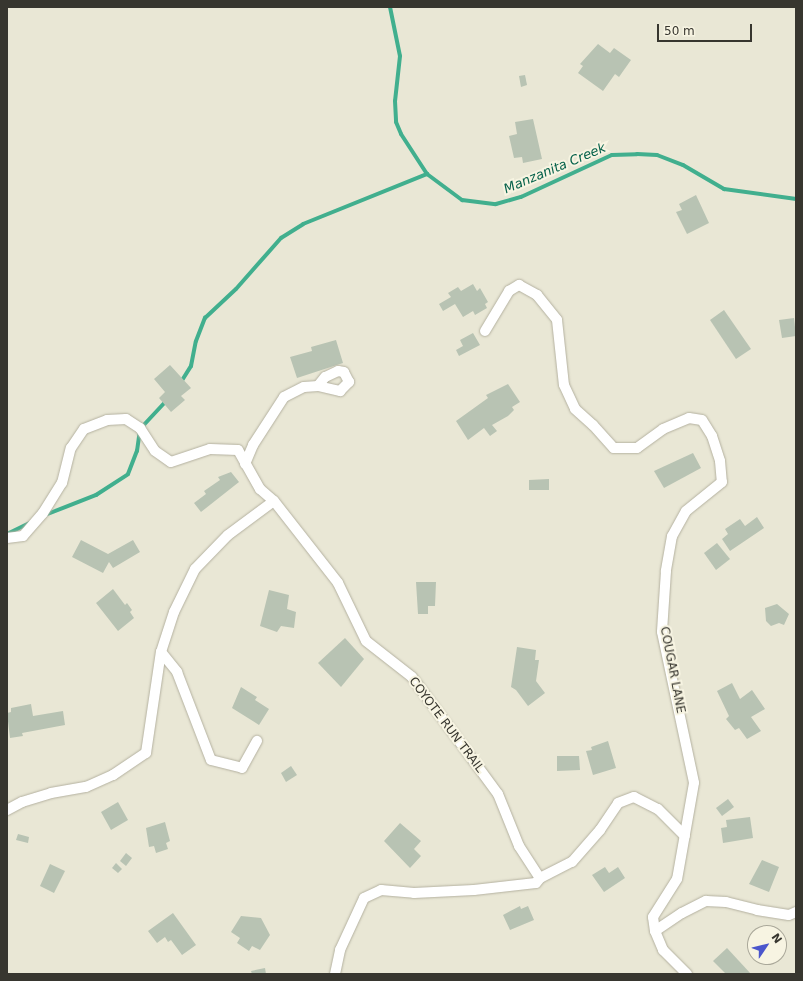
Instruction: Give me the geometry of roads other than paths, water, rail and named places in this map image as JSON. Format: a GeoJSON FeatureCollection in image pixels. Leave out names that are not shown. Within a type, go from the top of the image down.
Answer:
{"type":"FeatureCollection","features":[{"type":"Feature","properties":{"kind":"street","name":"COUGAR LANE"},"geometry":{"type":"LineString","coordinates":[[485,330],[508,291],[519,285],[537,295],[557,320],[564,385],[574,409],[594,425],[614,448],[637,448],[663,429],[689,418],[702,420],[712,436],[722,482],[686,511],[672,536],[666,570],[662,632],[694,783],[677,879],[653,917],[655,931]]}},
{"type":"Feature","properties":{"kind":"street"},"geometry":{"type":"LineString","coordinates":[[245,464],[253,445],[284,396],[304,387],[318,386]]}},
{"type":"Feature","properties":{"kind":"street","name":"COYOTE RUN TRAIL"},"geometry":{"type":"LineString","coordinates":[[7,538],[23,536],[43,513],[62,483],[71,448],[84,429],[107,420],[126,419],[135,425],[155,451],[171,462],[210,450],[238,450],[260,489],[274,501],[338,583],[366,641],[412,677],[498,794],[519,846],[538,880]]}},
{"type":"Feature","properties":{"kind":"street"},"geometry":{"type":"LineString","coordinates":[[7,810],[22,802],[51,793],[86,787],[113,775],[146,753],[161,652],[174,612],[195,569],[228,535],[274,501]]}},
{"type":"Feature","properties":{"kind":"street"},"geometry":{"type":"LineString","coordinates":[[161,652],[177,672],[211,760],[242,768],[257,742]]}},
{"type":"Feature","properties":{"kind":"street"},"geometry":{"type":"LineString","coordinates":[[335,974],[340,950],[364,898],[381,890],[414,893],[474,890],[538,880],[572,862],[600,830],[618,803],[634,797],[658,809],[685,836]]}},
{"type":"Feature","properties":{"kind":"street"},"geometry":{"type":"LineString","coordinates":[[687,974],[663,950],[655,931],[682,913],[706,902],[726,902],[757,910],[788,915],[796,912]]}},
{"type":"Feature","properties":{"kind":"waterway","name":"Manzanita Creek"},"geometry":{"type":"LineString","coordinates":[[390,7],[400,56],[395,101],[396,122],[401,134],[427,174],[462,200],[496,204],[521,197],[612,155],[637,154],[657,155],[683,165],[724,189],[796,199]]}},
{"type":"Feature","properties":{"kind":"waterway"},"geometry":{"type":"LineString","coordinates":[[181,382],[191,366],[196,341],[205,318],[236,289],[281,238],[303,224],[427,174]]}},
{"type":"Feature","properties":{"kind":"waterway"},"geometry":{"type":"LineString","coordinates":[[45,515],[96,495],[128,474],[137,451],[140,429],[167,400]]}},
{"type":"Feature","properties":{"kind":"waterway"},"geometry":{"type":"LineString","coordinates":[[7,534],[30,523]]}}]}
